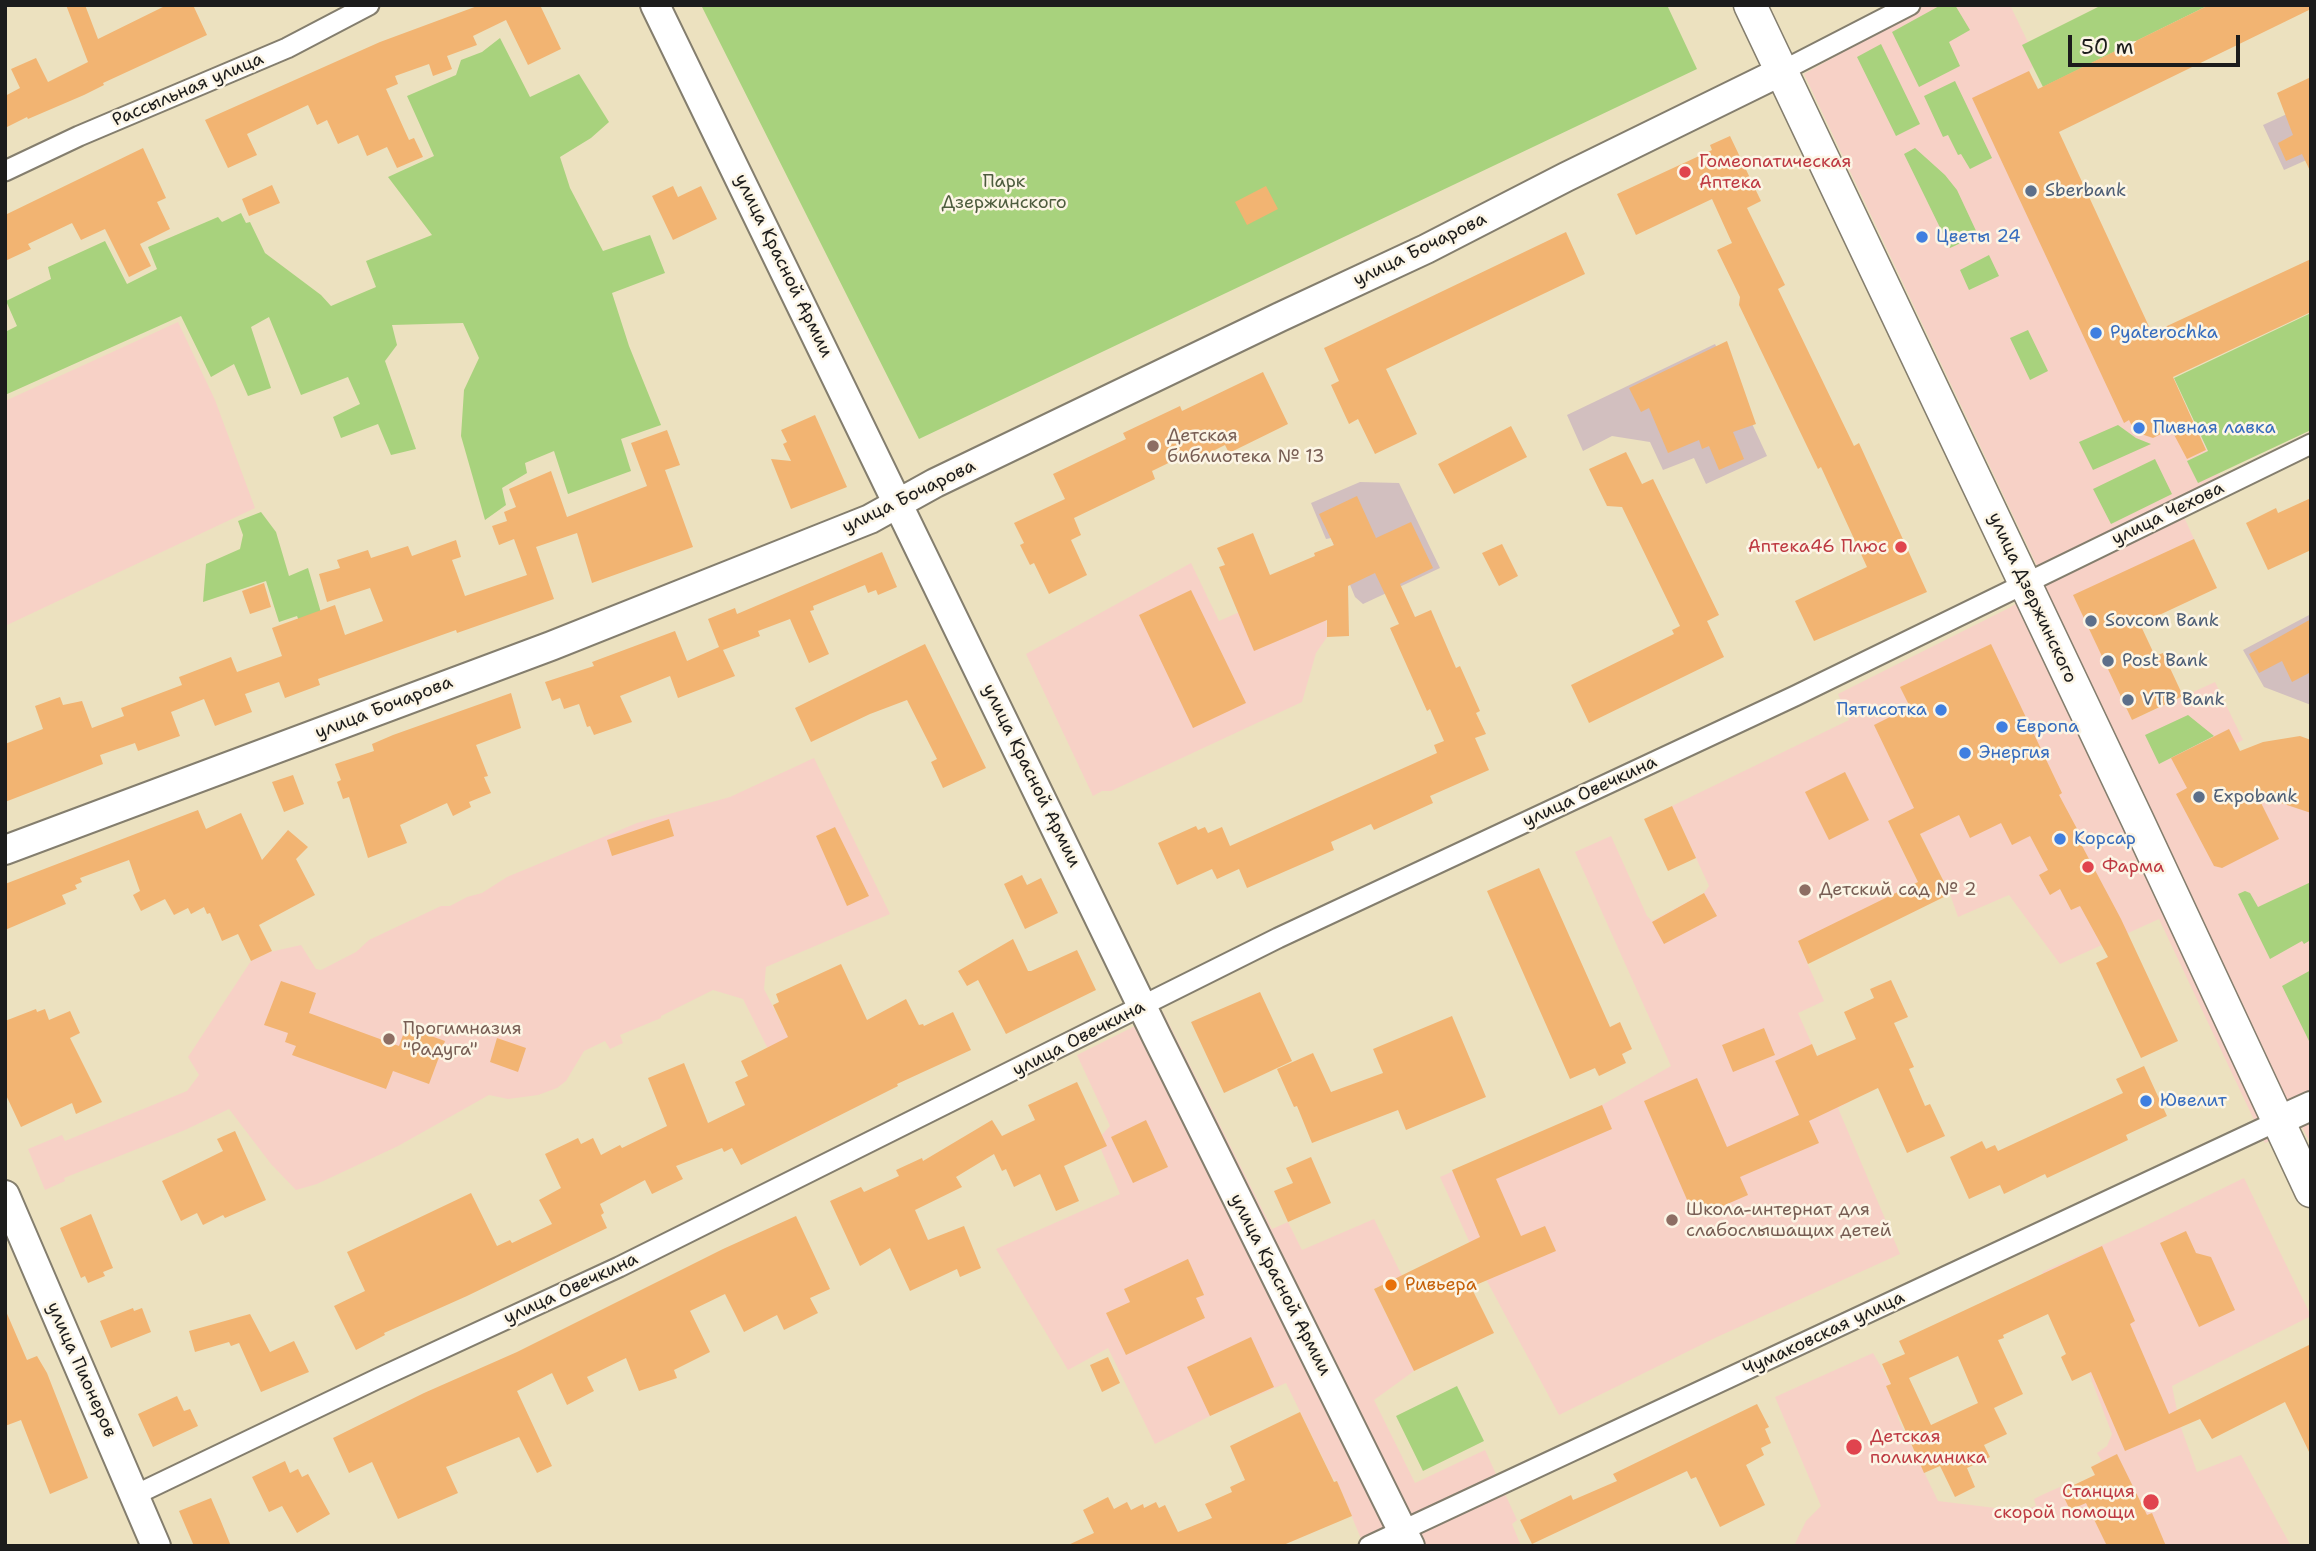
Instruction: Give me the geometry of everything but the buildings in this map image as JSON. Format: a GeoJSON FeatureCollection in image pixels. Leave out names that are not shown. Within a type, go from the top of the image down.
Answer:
{"type":"FeatureCollection","features":[{"type":"Feature","properties":{"kind":"main road","name":"улица Дзержинского"},"geometry":{"type":"LineString","coordinates":[[1751,5],[1800,114],[2311,1191]]}},
{"type":"Feature","properties":{"kind":"street","name":"Рассыльная улица"},"geometry":{"type":"LineString","coordinates":[[5,171],[79,136],[287,48],[369,5]]}},
{"type":"Feature","properties":{"kind":"street","name":"улица Красной Армии"},"geometry":{"type":"LineString","coordinates":[[655,5],[1142,1007],[1406,1538]]}},
{"type":"Feature","properties":{"kind":"street"},"geometry":{"type":"LineString","coordinates":[[1782,71],[1910,5]]}},
{"type":"Feature","properties":{"kind":"street","name":"улица Бочарова"},"geometry":{"type":"LineString","coordinates":[[5,850],[551,646],[870,519],[960,471],[1426,249],[1782,71]]}},
{"type":"Feature","properties":{"kind":"street","name":"улица Чехова"},"geometry":{"type":"LineString","coordinates":[[2024,583],[2311,444]]}},
{"type":"Feature","properties":{"kind":"street","name":"улица Овечкина"},"geometry":{"type":"LineString","coordinates":[[135,1495],[618,1267],[1278,938],[1795,696],[2024,583]]}},
{"type":"Feature","properties":{"kind":"street"},"geometry":{"type":"LineString","coordinates":[[2278,1121],[2311,1106]]}},
{"type":"Feature","properties":{"kind":"street","name":"Чумаковская улица"},"geometry":{"type":"LineString","coordinates":[[1368,1546],[1406,1538],[2278,1121]]}},
{"type":"Feature","properties":{"kind":"street","name":"улица Пионеров"},"geometry":{"type":"LineString","coordinates":[[5,1195],[156,1546]]}},
{"type":"Feature","properties":{"kind":"shaded area"},"geometry":{"type":"Polygon","coordinates":[[[1926,5],[2010,5],[2037,61],[2029,71],[2228,495],[2184,517],[2194,539],[2074,596],[2132,720],[2215,682],[2243,740],[2202,760],[2252,785],[2311,795],[2311,1145],[2302,1127],[2265,1143],[2159,919],[2060,964],[2009,895],[1958,917],[1950,894],[1909,811],[1888,821],[1918,882],[1798,942],[1824,1001],[1798,1013],[1817,1056],[1827,1051],[1849,1102],[1838,1108],[1900,1254],[1717,1337],[1559,1415],[1488,1283],[1440,1177],[1602,1105],[1671,1066],[1575,852],[1611,836],[1647,916],[1652,921],[1704,893],[1709,886],[1672,806],[1849,720],[1838,694],[2009,608],[2046,585],[1804,74],[1926,5]]]}},
{"type":"Feature","properties":{"kind":"shaded area"},"geometry":{"type":"Polygon","coordinates":[[[2311,103],[2311,158],[2284,170],[2263,125],[2311,103]]]}},
{"type":"Feature","properties":{"kind":"shaded area"},"geometry":{"type":"Polygon","coordinates":[[[178,322],[215,400],[255,508],[5,626],[5,401],[178,322]]]}},
{"type":"Feature","properties":{"kind":"shaded area"},"geometry":{"type":"Polygon","coordinates":[[[1715,344],[1767,456],[1706,484],[1694,458],[1663,470],[1650,442],[1612,436],[1583,451],[1567,415],[1715,344]]]}},
{"type":"Feature","properties":{"kind":"shaded area"},"geometry":{"type":"Polygon","coordinates":[[[1360,482],[1399,483],[1440,568],[1363,604],[1355,597],[1331,538],[1326,539],[1311,503],[1360,482]]]}},
{"type":"Feature","properties":{"kind":"shaded area"},"geometry":{"type":"Polygon","coordinates":[[[1191,563],[1219,621],[1285,592],[1343,577],[1349,587],[1326,610],[1327,637],[1316,653],[1302,702],[1111,791],[1102,791],[1093,796],[1026,654],[1191,563]]]}},
{"type":"Feature","properties":{"kind":"shaded area"},"geometry":{"type":"Polygon","coordinates":[[[2311,614],[2311,705],[2264,687],[2243,650],[2311,614]]]}},
{"type":"Feature","properties":{"kind":"shaded area"},"geometry":{"type":"Polygon","coordinates":[[[814,758],[890,914],[766,967],[764,989],[830,1119],[820,1126],[809,1131],[743,999],[713,990],[661,1018],[620,1035],[623,1043],[610,1049],[605,1041],[584,1051],[566,1081],[557,1088],[538,1095],[508,1099],[489,1095],[398,1146],[317,1184],[296,1190],[271,1164],[229,1109],[185,1130],[64,1178],[65,1181],[45,1190],[28,1149],[62,1135],[65,1141],[187,1091],[199,1075],[188,1057],[251,961],[270,952],[301,945],[316,969],[321,970],[356,952],[369,940],[441,906],[450,906],[482,893],[507,877],[637,823],[730,797],[814,758]]]}},
{"type":"Feature","properties":{"kind":"shaded area"},"geometry":{"type":"Polygon","coordinates":[[[1163,1012],[1272,1229],[1288,1222],[1302,1250],[1374,1219],[1402,1276],[1374,1289],[1414,1371],[1374,1400],[1415,1483],[1485,1450],[1517,1520],[1512,1524],[1521,1546],[1364,1546],[1337,1481],[1333,1479],[1286,1383],[1210,1416],[1155,1444],[1108,1348],[1068,1370],[996,1249],[1120,1194],[1097,1140],[1110,1126],[1077,1055],[1163,1012]]]}},
{"type":"Feature","properties":{"kind":"shaded area"},"geometry":{"type":"Polygon","coordinates":[[[2244,1178],[2311,1316],[2172,1386],[2180,1425],[2197,1472],[2241,1455],[2291,1546],[1794,1546],[1806,1521],[1821,1506],[1775,1397],[1873,1353],[1891,1384],[1886,1386],[1899,1415],[1897,1416],[1938,1501],[2020,1511],[2036,1506],[2034,1499],[2044,1494],[2060,1487],[2062,1491],[2095,1475],[2091,1467],[2102,1461],[2097,1453],[2107,1446],[2112,1434],[2089,1373],[2042,1272],[2244,1178]]]}},
{"type":"Feature","properties":{"kind":"green space","name":"Парк Дзержинского"},"geometry":{"type":"Polygon","coordinates":[[[701,5],[1667,5],[1697,69],[919,439],[701,5]]]}},
{"type":"Feature","properties":{"kind":"green space"},"geometry":{"type":"Polygon","coordinates":[[[1941,5],[1955,5],[1970,30],[1949,42],[1960,66],[1919,87],[1892,32],[1941,5]]]}},
{"type":"Feature","properties":{"kind":"green space"},"geometry":{"type":"Polygon","coordinates":[[[2102,5],[2209,5],[2043,87],[2022,45],[2102,5]]]}},
{"type":"Feature","properties":{"kind":"green space"},"geometry":{"type":"Polygon","coordinates":[[[500,38],[530,97],[579,74],[609,122],[591,138],[560,157],[570,188],[603,251],[650,235],[665,273],[612,293],[629,346],[661,425],[621,439],[631,471],[568,494],[554,451],[525,463],[527,473],[502,488],[506,505],[485,520],[461,436],[464,390],[479,358],[463,323],[392,325],[397,345],[385,361],[416,449],[391,455],[378,424],[341,438],[333,417],[360,404],[348,377],[301,395],[269,317],[251,327],[271,388],[248,396],[234,364],[211,377],[181,316],[5,395],[5,332],[17,326],[6,301],[51,279],[48,267],[105,241],[127,284],[157,269],[148,247],[218,217],[222,222],[241,213],[246,223],[250,222],[265,253],[321,295],[331,306],[376,287],[366,261],[432,235],[388,177],[434,156],[407,96],[456,75],[461,60],[482,52],[500,38]]]}},
{"type":"Feature","properties":{"kind":"green space"},"geometry":{"type":"Polygon","coordinates":[[[1881,44],[1920,124],[1896,136],[1857,57],[1881,44]]]}},
{"type":"Feature","properties":{"kind":"green space"},"geometry":{"type":"Polygon","coordinates":[[[1955,81],[1992,158],[1970,169],[1961,154],[1958,155],[1948,135],[1943,137],[1924,96],[1955,81]]]}},
{"type":"Feature","properties":{"kind":"green space"},"geometry":{"type":"Polygon","coordinates":[[[1915,148],[1945,175],[1957,190],[1978,235],[1950,248],[1904,154],[1915,148]]]}},
{"type":"Feature","properties":{"kind":"green space"},"geometry":{"type":"Polygon","coordinates":[[[1989,255],[1999,276],[1969,290],[1960,270],[1989,255]]]}},
{"type":"Feature","properties":{"kind":"green space"},"geometry":{"type":"Polygon","coordinates":[[[2311,313],[2311,430],[2198,483],[2187,461],[2208,451],[2174,378],[2311,313]]]}},
{"type":"Feature","properties":{"kind":"green space"},"geometry":{"type":"Polygon","coordinates":[[[2028,330],[2048,371],[2030,380],[2010,338],[2028,330]]]}},
{"type":"Feature","properties":{"kind":"green space"},"geometry":{"type":"Polygon","coordinates":[[[2118,425],[2136,438],[2151,444],[2093,470],[2079,442],[2118,425]]]}},
{"type":"Feature","properties":{"kind":"green space"},"geometry":{"type":"Polygon","coordinates":[[[2155,459],[2172,494],[2111,524],[2093,489],[2155,459]]]}},
{"type":"Feature","properties":{"kind":"green space"},"geometry":{"type":"Polygon","coordinates":[[[261,512],[276,532],[289,576],[308,568],[327,633],[307,640],[297,616],[279,622],[266,581],[203,602],[206,564],[240,549],[243,535],[238,521],[261,512]]]}},
{"type":"Feature","properties":{"kind":"green space"},"geometry":{"type":"Polygon","coordinates":[[[2188,715],[2214,736],[2159,764],[2145,735],[2188,715]]]}},
{"type":"Feature","properties":{"kind":"green space"},"geometry":{"type":"Polygon","coordinates":[[[2311,882],[2309,941],[2304,944],[2302,941],[2270,959],[2238,894],[2245,891],[2250,893],[2258,907],[2311,882]]]}},
{"type":"Feature","properties":{"kind":"green space"},"geometry":{"type":"Polygon","coordinates":[[[2311,970],[2311,1040],[2309,1041],[2282,986],[2311,970]]]}},
{"type":"Feature","properties":{"kind":"green space"},"geometry":{"type":"Polygon","coordinates":[[[1457,1386],[1484,1441],[1423,1471],[1396,1416],[1457,1386]]]}},
{"type":"Feature","properties":{"kind":"place","name":"Гомеопатическая Аптека"},"geometry":{"type":"Point","coordinates":[1685,172]}},
{"type":"Feature","properties":{"kind":"place","name":"Sberbank"},"geometry":{"type":"Point","coordinates":[2031,191]}},
{"type":"Feature","properties":{"kind":"place","name":"Цветы 24"},"geometry":{"type":"Point","coordinates":[1922,237]}},
{"type":"Feature","properties":{"kind":"place","name":"Pyaterochka"},"geometry":{"type":"Point","coordinates":[2096,333]}},
{"type":"Feature","properties":{"kind":"place","name":"Пивная лавка"},"geometry":{"type":"Point","coordinates":[2139,428]}},
{"type":"Feature","properties":{"kind":"place","name":"Детская библиотека № 13"},"geometry":{"type":"Point","coordinates":[1153,446]}},
{"type":"Feature","properties":{"kind":"place","name":"Аптека46 Плюс"},"geometry":{"type":"Point","coordinates":[1901,547]}},
{"type":"Feature","properties":{"kind":"place","name":"Sovcom Bank"},"geometry":{"type":"Point","coordinates":[2091,621]}},
{"type":"Feature","properties":{"kind":"place","name":"Post Bank"},"geometry":{"type":"Point","coordinates":[2108,661]}},
{"type":"Feature","properties":{"kind":"place","name":"VTB Bank"},"geometry":{"type":"Point","coordinates":[2128,700]}},
{"type":"Feature","properties":{"kind":"place","name":"Пятисотка"},"geometry":{"type":"Point","coordinates":[1941,710]}},
{"type":"Feature","properties":{"kind":"place","name":"Европа"},"geometry":{"type":"Point","coordinates":[2002,727]}},
{"type":"Feature","properties":{"kind":"place","name":"Энергия"},"geometry":{"type":"Point","coordinates":[1965,753]}},
{"type":"Feature","properties":{"kind":"place","name":"Expobank"},"geometry":{"type":"Point","coordinates":[2199,797]}},
{"type":"Feature","properties":{"kind":"place","name":"Корсар"},"geometry":{"type":"Point","coordinates":[2060,839]}},
{"type":"Feature","properties":{"kind":"place","name":"Фарма"},"geometry":{"type":"Point","coordinates":[2088,867]}},
{"type":"Feature","properties":{"kind":"place","name":"Детский сад № 2"},"geometry":{"type":"Point","coordinates":[1805,890]}},
{"type":"Feature","properties":{"kind":"place","name":"Прогимназия \"Радуга\""},"geometry":{"type":"Point","coordinates":[389,1039]}},
{"type":"Feature","properties":{"kind":"place","name":"Ювелит"},"geometry":{"type":"Point","coordinates":[2146,1101]}},
{"type":"Feature","properties":{"kind":"place","name":"Школа-интернат для слабослышащих детей"},"geometry":{"type":"Point","coordinates":[1672,1220]}},
{"type":"Feature","properties":{"kind":"place","name":"Ривьера"},"geometry":{"type":"Point","coordinates":[1391,1285]}},
{"type":"Feature","properties":{"kind":"place","name":"Детская поликлиника"},"geometry":{"type":"Point","coordinates":[1854,1447]}},
{"type":"Feature","properties":{"kind":"place","name":"Станция скорой помощи"},"geometry":{"type":"Point","coordinates":[2151,1502]}}]}
